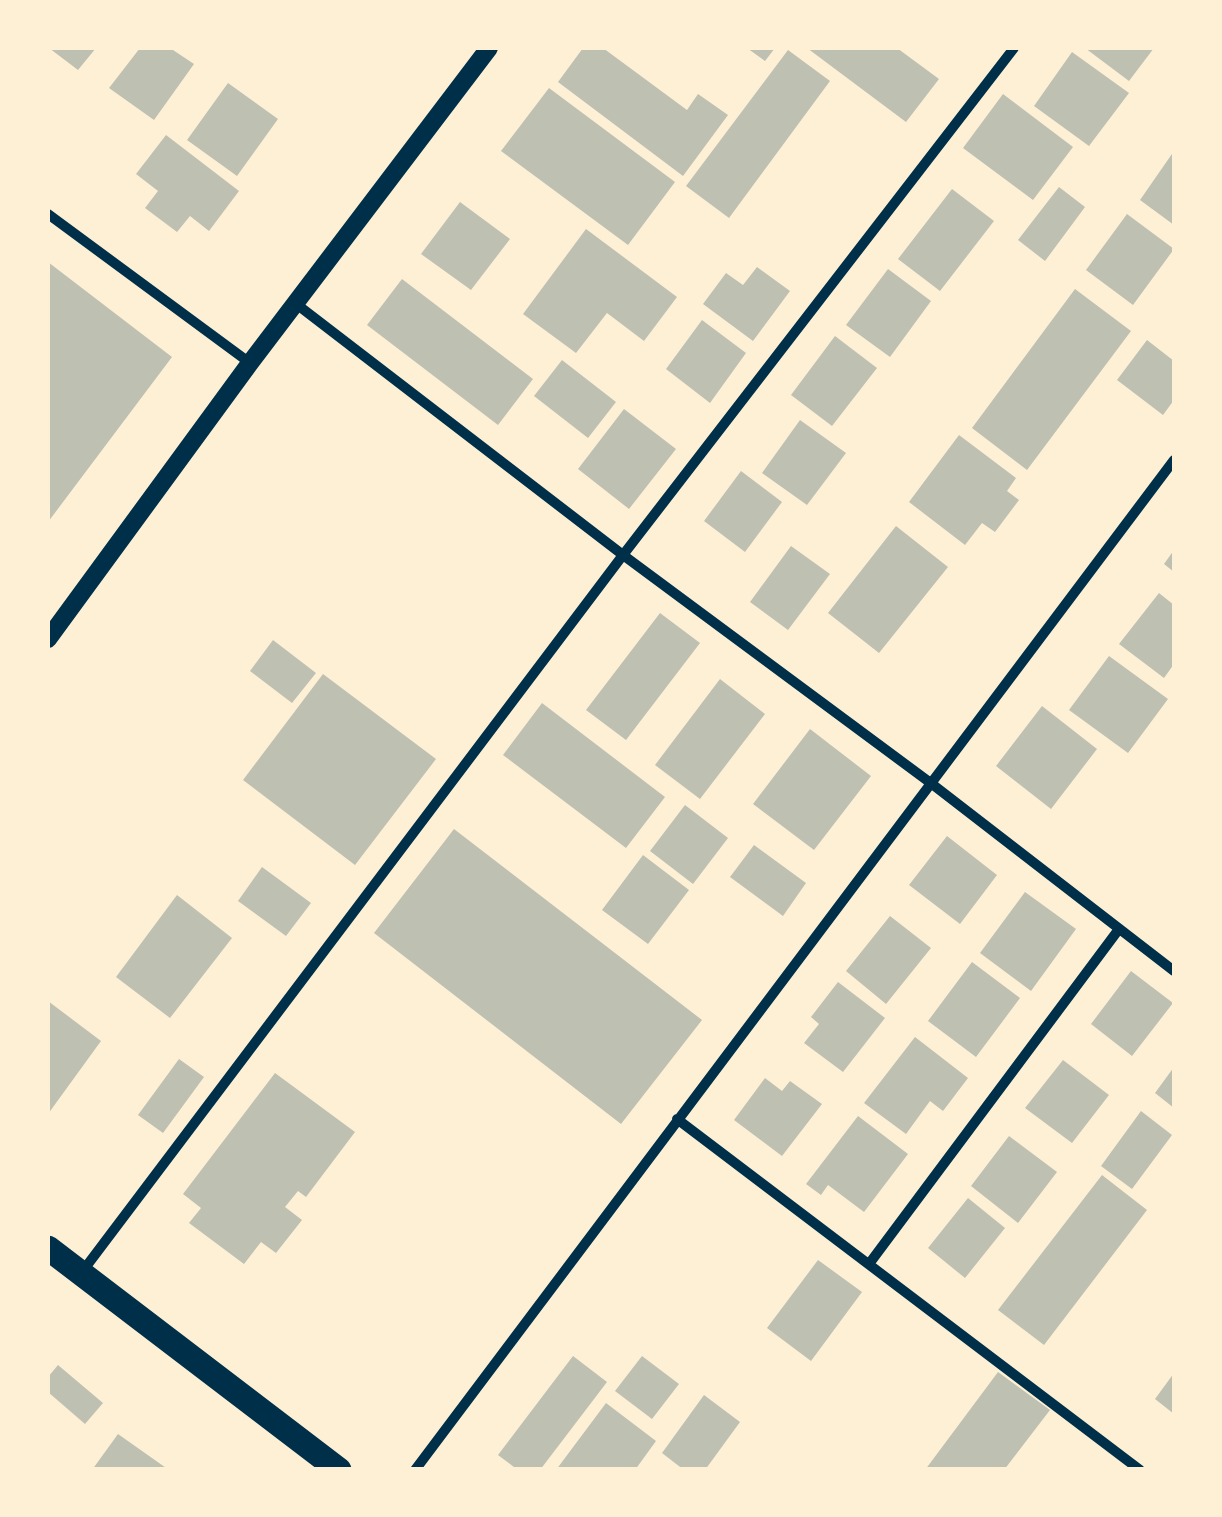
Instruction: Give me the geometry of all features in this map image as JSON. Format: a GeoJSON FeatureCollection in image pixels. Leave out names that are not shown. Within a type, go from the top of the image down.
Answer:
{"type":"FeatureCollection","features":[{"type":"Feature","properties":{"kind":"main road"},"geometry":{"type":"LineString","coordinates":[[48,1248],[339,1470]]}},
{"type":"Feature","properties":{"kind":"street"},"geometry":{"type":"LineString","coordinates":[[48,638],[489,48]]}},
{"type":"Feature","properties":{"kind":"street"},"geometry":{"type":"LineString","coordinates":[[80,1274],[623,555],[1014,48]]}},
{"type":"Feature","properties":{"kind":"street"},"geometry":{"type":"LineString","coordinates":[[48,214],[250,363]]}},
{"type":"Feature","properties":{"kind":"street"},"geometry":{"type":"LineString","coordinates":[[295,303],[1174,971]]}},
{"type":"Feature","properties":{"kind":"street"},"geometry":{"type":"LineString","coordinates":[[415,1470],[1174,460]]}},
{"type":"Feature","properties":{"kind":"street"},"geometry":{"type":"LineString","coordinates":[[869,1264],[1119,928]]}},
{"type":"Feature","properties":{"kind":"street"},"geometry":{"type":"LineString","coordinates":[[677,1119],[1140,1470]]}},
{"type":"Feature","properties":{"kind":"building"},"geometry":{"type":"Polygon","coordinates":[[[49,48],[96,48],[78,70],[49,48]]]}},
{"type":"Feature","properties":{"kind":"building"},"geometry":{"type":"Polygon","coordinates":[[[140,48],[170,48],[194,64],[154,120],[109,88],[140,48]]]}},
{"type":"Feature","properties":{"kind":"building"},"geometry":{"type":"Polygon","coordinates":[[[583,48],[603,48],[687,110],[698,94],[728,115],[683,176],[558,82],[583,48]]]}},
{"type":"Feature","properties":{"kind":"building"},"geometry":{"type":"Polygon","coordinates":[[[747,48],[775,48],[765,61],[747,48]]]}},
{"type":"Feature","properties":{"kind":"building"},"geometry":{"type":"Polygon","coordinates":[[[807,48],[897,48],[939,79],[906,122],[807,48]]]}},
{"type":"Feature","properties":{"kind":"building"},"geometry":{"type":"Polygon","coordinates":[[[1085,48],[1154,48],[1129,81],[1085,48]]]}},
{"type":"Feature","properties":{"kind":"building"},"geometry":{"type":"Polygon","coordinates":[[[788,50],[830,81],[729,218],[686,186],[788,50]]]}},
{"type":"Feature","properties":{"kind":"building"},"geometry":{"type":"Polygon","coordinates":[[[1072,52],[1129,93],[1089,146],[1034,106],[1072,52]]]}},
{"type":"Feature","properties":{"kind":"building"},"geometry":{"type":"Polygon","coordinates":[[[228,83],[278,119],[237,176],[187,140],[228,83]]]}},
{"type":"Feature","properties":{"kind":"building"},"geometry":{"type":"Polygon","coordinates":[[[549,88],[675,182],[628,245],[501,151],[549,88]]]}},
{"type":"Feature","properties":{"kind":"building"},"geometry":{"type":"Polygon","coordinates":[[[1003,94],[1073,147],[1033,200],[963,148],[1003,94]]]}},
{"type":"Feature","properties":{"kind":"building"},"geometry":{"type":"Polygon","coordinates":[[[166,135],[239,191],[209,231],[190,216],[177,232],[145,208],[158,191],[136,174],[166,135]]]}},
{"type":"Feature","properties":{"kind":"building"},"geometry":{"type":"Polygon","coordinates":[[[1174,151],[1174,225],[1140,200],[1174,151]]]}},
{"type":"Feature","properties":{"kind":"building"},"geometry":{"type":"Polygon","coordinates":[[[1059,187],[1085,207],[1045,261],[1018,240],[1059,187]]]}},
{"type":"Feature","properties":{"kind":"building"},"geometry":{"type":"Polygon","coordinates":[[[952,189],[994,221],[940,291],[898,259],[952,189]]]}},
{"type":"Feature","properties":{"kind":"building"},"geometry":{"type":"Polygon","coordinates":[[[460,202],[510,239],[471,290],[421,254],[460,202]]]}},
{"type":"Feature","properties":{"kind":"building"},"geometry":{"type":"Polygon","coordinates":[[[1127,214],[1174,249],[1133,305],[1086,270],[1127,214]]]}},
{"type":"Feature","properties":{"kind":"building"},"geometry":{"type":"Polygon","coordinates":[[[586,229],[677,297],[644,341],[607,313],[576,353],[523,314],[586,229]]]}},
{"type":"Feature","properties":{"kind":"building"},"geometry":{"type":"Polygon","coordinates":[[[48,262],[172,357],[48,522],[48,262]]]}},
{"type":"Feature","properties":{"kind":"building"},"geometry":{"type":"Polygon","coordinates":[[[757,267],[790,291],[753,341],[703,304],[726,273],[743,285],[757,267]]]}},
{"type":"Feature","properties":{"kind":"building"},"geometry":{"type":"Polygon","coordinates":[[[888,269],[931,301],[890,357],[846,325],[888,269]]]}},
{"type":"Feature","properties":{"kind":"building"},"geometry":{"type":"Polygon","coordinates":[[[402,279],[533,379],[498,425],[367,325],[402,279]]]}},
{"type":"Feature","properties":{"kind":"building"},"geometry":{"type":"Polygon","coordinates":[[[1075,289],[1131,331],[1027,470],[972,428],[1075,289]]]}},
{"type":"Feature","properties":{"kind":"building"},"geometry":{"type":"Polygon","coordinates":[[[702,320],[746,353],[710,403],[666,369],[702,320]]]}},
{"type":"Feature","properties":{"kind":"building"},"geometry":{"type":"Polygon","coordinates":[[[835,336],[877,368],[832,426],[791,395],[835,336]]]}},
{"type":"Feature","properties":{"kind":"building"},"geometry":{"type":"Polygon","coordinates":[[[1147,340],[1174,361],[1174,400],[1163,415],[1117,380],[1147,340]]]}},
{"type":"Feature","properties":{"kind":"building"},"geometry":{"type":"Polygon","coordinates":[[[562,360],[616,402],[588,438],[534,396],[562,360]]]}},
{"type":"Feature","properties":{"kind":"building"},"geometry":{"type":"Polygon","coordinates":[[[624,409],[676,449],[629,509],[578,469],[624,409]]]}},
{"type":"Feature","properties":{"kind":"building"},"geometry":{"type":"Polygon","coordinates":[[[800,420],[846,453],[807,505],[762,473],[800,420]]]}},
{"type":"Feature","properties":{"kind":"building"},"geometry":{"type":"Polygon","coordinates":[[[959,435],[1016,478],[1007,491],[1019,500],[995,532],[982,523],[965,545],[909,502],[959,435]]]}},
{"type":"Feature","properties":{"kind":"building"},"geometry":{"type":"Polygon","coordinates":[[[741,471],[782,502],[745,552],[704,521],[741,471]]]}},
{"type":"Feature","properties":{"kind":"building"},"geometry":{"type":"Polygon","coordinates":[[[896,526],[948,567],[879,653],[828,613],[896,526]]]}},
{"type":"Feature","properties":{"kind":"building"},"geometry":{"type":"Polygon","coordinates":[[[791,546],[830,574],[788,630],[750,602],[791,546]]]}},
{"type":"Feature","properties":{"kind":"building"},"geometry":{"type":"Polygon","coordinates":[[[1174,550],[1174,572],[1164,564],[1174,550]]]}},
{"type":"Feature","properties":{"kind":"building"},"geometry":{"type":"Polygon","coordinates":[[[1159,593],[1174,605],[1174,664],[1164,678],[1119,644],[1159,593]]]}},
{"type":"Feature","properties":{"kind":"building"},"geometry":{"type":"Polygon","coordinates":[[[660,613],[700,643],[626,740],[586,710],[660,613]]]}},
{"type":"Feature","properties":{"kind":"building"},"geometry":{"type":"Polygon","coordinates":[[[273,640],[316,673],[292,703],[250,671],[273,640]]]}},
{"type":"Feature","properties":{"kind":"building"},"geometry":{"type":"Polygon","coordinates":[[[1109,656],[1168,699],[1128,753],[1069,710],[1109,656]]]}},
{"type":"Feature","properties":{"kind":"building"},"geometry":{"type":"Polygon","coordinates":[[[323,674],[436,759],[355,865],[243,780],[323,674]]]}},
{"type":"Feature","properties":{"kind":"building"},"geometry":{"type":"Polygon","coordinates":[[[720,679],[765,714],[700,799],[655,765],[720,679]]]}},
{"type":"Feature","properties":{"kind":"building"},"geometry":{"type":"Polygon","coordinates":[[[542,703],[665,797],[626,848],[503,755],[542,703]]]}},
{"type":"Feature","properties":{"kind":"building"},"geometry":{"type":"Polygon","coordinates":[[[1042,706],[1097,749],[1051,809],[996,766],[1042,706]]]}},
{"type":"Feature","properties":{"kind":"building"},"geometry":{"type":"Polygon","coordinates":[[[810,729],[871,776],[814,850],[753,804],[810,729]]]}},
{"type":"Feature","properties":{"kind":"building"},"geometry":{"type":"Polygon","coordinates":[[[685,805],[728,838],[693,884],[650,851],[685,805]]]}},
{"type":"Feature","properties":{"kind":"building"},"geometry":{"type":"Polygon","coordinates":[[[454,829],[702,1020],[621,1124],[374,933],[454,829]]]}},
{"type":"Feature","properties":{"kind":"building"},"geometry":{"type":"Polygon","coordinates":[[[947,836],[997,875],[960,924],[909,885],[947,836]]]}},
{"type":"Feature","properties":{"kind":"building"},"geometry":{"type":"Polygon","coordinates":[[[754,845],[806,883],[783,916],[730,877],[754,845]]]}},
{"type":"Feature","properties":{"kind":"building"},"geometry":{"type":"Polygon","coordinates":[[[643,855],[689,890],[648,944],[602,910],[643,855]]]}},
{"type":"Feature","properties":{"kind":"building"},"geometry":{"type":"Polygon","coordinates":[[[262,867],[311,903],[286,936],[238,901],[262,867]]]}},
{"type":"Feature","properties":{"kind":"building"},"geometry":{"type":"Polygon","coordinates":[[[1025,892],[1076,929],[1031,991],[980,953],[1025,892]]]}},
{"type":"Feature","properties":{"kind":"building"},"geometry":{"type":"Polygon","coordinates":[[[177,895],[232,938],[170,1018],[116,977],[177,895]]]}},
{"type":"Feature","properties":{"kind":"building"},"geometry":{"type":"Polygon","coordinates":[[[890,916],[931,948],[886,1004],[846,971],[890,916]]]}},
{"type":"Feature","properties":{"kind":"building"},"geometry":{"type":"Polygon","coordinates":[[[972,962],[1020,998],[976,1057],[928,1021],[972,962]]]}},
{"type":"Feature","properties":{"kind":"building"},"geometry":{"type":"Polygon","coordinates":[[[1131,971],[1173,1003],[1132,1056],[1091,1024],[1131,971]]]}},
{"type":"Feature","properties":{"kind":"building"},"geometry":{"type":"Polygon","coordinates":[[[838,982],[885,1018],[843,1072],[804,1043],[819,1024],[811,1017],[838,982]]]}},
{"type":"Feature","properties":{"kind":"building"},"geometry":{"type":"Polygon","coordinates":[[[48,1001],[101,1041],[48,1114],[48,1001]]]}},
{"type":"Feature","properties":{"kind":"building"},"geometry":{"type":"Polygon","coordinates":[[[915,1037],[968,1078],[943,1111],[930,1101],[906,1134],[864,1103],[915,1037]]]}},
{"type":"Feature","properties":{"kind":"building"},"geometry":{"type":"Polygon","coordinates":[[[179,1059],[204,1077],[163,1133],[138,1115],[179,1059]]]}},
{"type":"Feature","properties":{"kind":"building"},"geometry":{"type":"Polygon","coordinates":[[[1063,1060],[1109,1095],[1072,1143],[1025,1108],[1063,1060]]]}},
{"type":"Feature","properties":{"kind":"building"},"geometry":{"type":"Polygon","coordinates":[[[1174,1067],[1174,1108],[1155,1093],[1174,1067]]]}},
{"type":"Feature","properties":{"kind":"building"},"geometry":{"type":"Polygon","coordinates":[[[275,1073],[355,1132],[306,1197],[298,1191],[285,1207],[302,1220],[276,1253],[261,1242],[244,1264],[189,1223],[201,1208],[183,1194],[275,1073]]]}},
{"type":"Feature","properties":{"kind":"building"},"geometry":{"type":"Polygon","coordinates":[[[765,1078],[782,1091],[790,1081],[822,1104],[782,1156],[734,1120],[765,1078]]]}},
{"type":"Feature","properties":{"kind":"building"},"geometry":{"type":"Polygon","coordinates":[[[1141,1111],[1172,1135],[1132,1189],[1101,1166],[1141,1111]]]}},
{"type":"Feature","properties":{"kind":"building"},"geometry":{"type":"Polygon","coordinates":[[[858,1116],[908,1154],[864,1212],[828,1185],[821,1195],[806,1184],[858,1116]]]}},
{"type":"Feature","properties":{"kind":"building"},"geometry":{"type":"Polygon","coordinates":[[[1009,1136],[1057,1172],[1018,1223],[971,1186],[1009,1136]]]}},
{"type":"Feature","properties":{"kind":"building"},"geometry":{"type":"Polygon","coordinates":[[[1102,1175],[1147,1210],[1044,1345],[998,1310],[1102,1175]]]}},
{"type":"Feature","properties":{"kind":"building"},"geometry":{"type":"Polygon","coordinates":[[[968,1198],[1005,1228],[965,1278],[928,1248],[968,1198]]]}},
{"type":"Feature","properties":{"kind":"building"},"geometry":{"type":"Polygon","coordinates":[[[818,1260],[862,1292],[811,1361],[767,1328],[818,1260]]]}},
{"type":"Feature","properties":{"kind":"building"},"geometry":{"type":"Polygon","coordinates":[[[573,1356],[607,1382],[540,1470],[518,1470],[498,1455],[573,1356]]]}},
{"type":"Feature","properties":{"kind":"building"},"geometry":{"type":"Polygon","coordinates":[[[642,1356],[679,1384],[652,1419],[615,1391],[642,1356]]]}},
{"type":"Feature","properties":{"kind":"building"},"geometry":{"type":"Polygon","coordinates":[[[58,1365],[103,1403],[85,1424],[48,1392],[48,1377],[58,1365]]]}},
{"type":"Feature","properties":{"kind":"building"},"geometry":{"type":"Polygon","coordinates":[[[998,1372],[1050,1410],[1004,1470],[925,1470],[998,1372]]]}},
{"type":"Feature","properties":{"kind":"building"},"geometry":{"type":"Polygon","coordinates":[[[1174,1373],[1174,1414],[1155,1399],[1174,1373]]]}},
{"type":"Feature","properties":{"kind":"building"},"geometry":{"type":"Polygon","coordinates":[[[704,1395],[740,1422],[705,1470],[684,1470],[662,1453],[704,1395]]]}},
{"type":"Feature","properties":{"kind":"building"},"geometry":{"type":"Polygon","coordinates":[[[606,1403],[656,1441],[635,1470],[556,1470],[606,1403]]]}},
{"type":"Feature","properties":{"kind":"building"},"geometry":{"type":"Polygon","coordinates":[[[118,1434],[169,1470],[92,1470],[118,1434]]]}}]}
